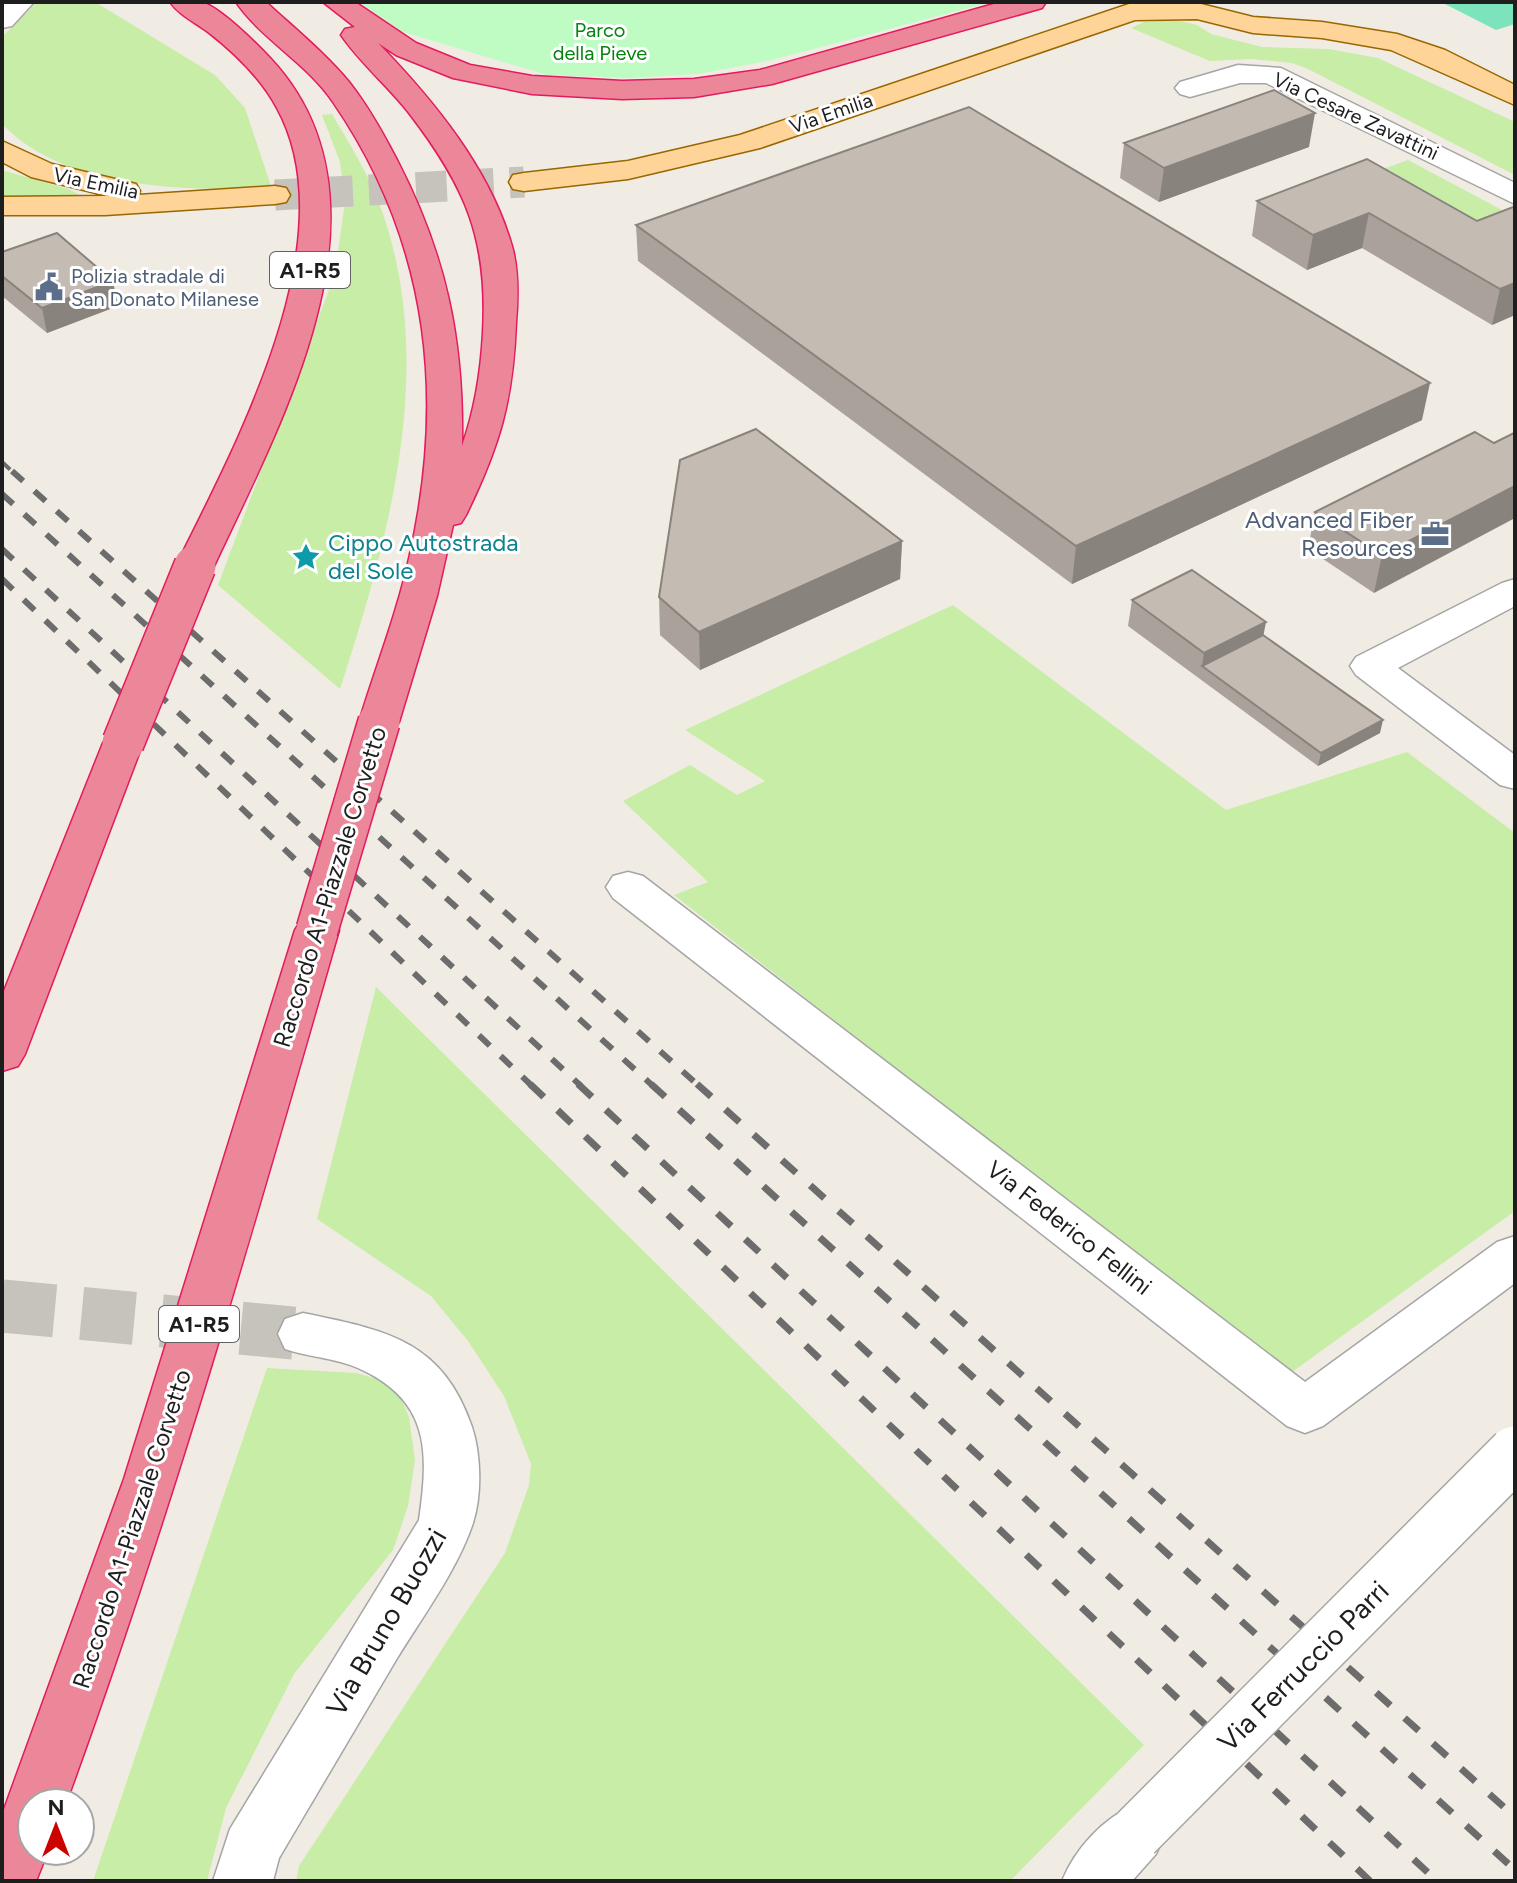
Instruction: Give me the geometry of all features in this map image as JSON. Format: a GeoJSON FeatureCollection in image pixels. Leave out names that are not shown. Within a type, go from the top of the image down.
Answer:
{"type":"FeatureCollection","features":[{"type":"Feature","properties":{"kind":"highway","name":"A1-R5"},"geometry":{"type":"LineString","coordinates":[[2,1054],[195,566],[268,406],[308,282],[316,223],[314,169],[301,127],[270,75],[220,26],[184,2]]}},
{"type":"Feature","properties":{"kind":"highway","name":"Raccordo A1-Piazzale Corvetto"},"geometry":{"type":"LineString","coordinates":[[42,1787],[71,1714],[153,1473],[317,930],[429,553],[444,449],[446,369],[438,301],[409,209],[335,84],[250,2]]}},
{"type":"Feature","properties":{"kind":"highway"},"geometry":{"type":"LineString","coordinates":[[317,2],[377,57],[450,152],[487,217],[497,253],[501,293],[497,370],[480,449],[429,553]]}},
{"type":"Feature","properties":{"kind":"highway"},"geometry":{"type":"LineString","coordinates":[[337,2],[406,49],[463,72],[532,85],[622,90],[694,88],[762,78],[1032,2]]}},
{"type":"Feature","properties":{"kind":"highway"},"geometry":{"type":"LineString","coordinates":[[6,1881],[16,1855]]}},
{"type":"Feature","properties":{"kind":"main road","name":"Via Emilia"},"geometry":{"type":"LineString","coordinates":[[524,182],[628,170],[749,142],[1162,2]]}},
{"type":"Feature","properties":{"kind":"main road","name":"Via Emilia"},"geometry":{"type":"LineString","coordinates":[[1267,26],[1308,21],[1318,14],[1322,4]]}},
{"type":"Feature","properties":{"kind":"main road","name":"Via Emilia"},"geometry":{"type":"LineString","coordinates":[[1354,8],[1435,56],[1515,96]]}},
{"type":"Feature","properties":{"kind":"main road","name":"Via Emilia"},"geometry":{"type":"LineString","coordinates":[[1131,12],[1220,10],[1267,26],[1382,39],[1435,56]]}},
{"type":"Feature","properties":{"kind":"main road","name":"Via Emilia"},"geometry":{"type":"LineString","coordinates":[[2,150],[42,171],[77,181],[128,192],[195,199]]}},
{"type":"Feature","properties":{"kind":"main road","name":"Via Emilia"},"geometry":{"type":"LineString","coordinates":[[2,206],[116,208],[195,199],[275,195]]}},
{"type":"Feature","properties":{"kind":"street"},"geometry":{"type":"LineString","coordinates":[[2,20],[20,2]]}},
{"type":"Feature","properties":{"kind":"street","name":"Via Cesare Zavattini"},"geometry":{"type":"LineString","coordinates":[[1190,88],[1238,74],[1271,74],[1515,195]]}},
{"type":"Feature","properties":{"kind":"street"},"geometry":{"type":"LineString","coordinates":[[1515,591],[1370,666],[1515,775]]}},
{"type":"Feature","properties":{"kind":"street","name":"Via Federico Fellini"},"geometry":{"type":"LineString","coordinates":[[628,887],[1305,1411],[1515,1256]]}},
{"type":"Feature","properties":{"kind":"street","name":"Via Bruno Buozzi"},"geometry":{"type":"LineString","coordinates":[[243,1881],[251,1849],[429,1555],[446,1522],[452,1478],[450,1441],[437,1401],[410,1372],[368,1348],[303,1334]]}},
{"type":"Feature","properties":{"kind":"street","name":"Via Ferruccio Parri"},"geometry":{"type":"LineString","coordinates":[[1092,1881],[1135,1834],[1515,1453]]}},
{"type":"Feature","properties":{"kind":"green space"},"geometry":{"type":"Polygon","coordinates":[[[37,2],[95,2],[215,75],[245,108],[272,189],[202,189],[129,182],[59,163],[29,146],[2,124],[2,37],[37,2]]]}},
{"type":"Feature","properties":{"kind":"green space","name":"Parco della Pieve"},"geometry":{"type":"Polygon","coordinates":[[[359,2],[991,2],[772,60],[698,74],[631,78],[547,75],[403,32],[359,2]]]}},
{"type":"Feature","properties":{"kind":"green space"},"geometry":{"type":"Polygon","coordinates":[[[1441,2],[1515,2],[1515,24],[1496,30],[1441,2]]]}},
{"type":"Feature","properties":{"kind":"green space"},"geometry":{"type":"Polygon","coordinates":[[[1176,20],[1197,25],[1211,34],[1262,47],[1329,49],[1378,58],[1515,122],[1515,175],[1308,69],[1292,63],[1251,59],[1210,61],[1131,28],[1144,22],[1176,20]]]}},
{"type":"Feature","properties":{"kind":"green space"},"geometry":{"type":"Polygon","coordinates":[[[332,114],[366,173],[382,211],[398,270],[406,331],[406,391],[400,452],[389,513],[375,573],[340,689],[218,585],[335,274],[345,201],[340,162],[322,115],[332,114]]]}},
{"type":"Feature","properties":{"kind":"green space"},"geometry":{"type":"Polygon","coordinates":[[[1408,160],[1515,217],[1515,249],[1342,184],[1408,160]]]}},
{"type":"Feature","properties":{"kind":"green space"},"geometry":{"type":"Polygon","coordinates":[[[2,170],[78,194],[76,199],[2,197],[2,170]]]}},
{"type":"Feature","properties":{"kind":"green space"},"geometry":{"type":"Polygon","coordinates":[[[953,605],[1226,810],[1407,752],[1515,833],[1515,1211],[1288,1375],[674,895],[708,882],[623,801],[690,765],[737,795],[765,781],[685,730],[953,605]]]}},
{"type":"Feature","properties":{"kind":"green space"},"geometry":{"type":"Polygon","coordinates":[[[376,987],[1144,1745],[1010,1881],[296,1881],[299,1866],[505,1553],[529,1485],[531,1464],[504,1396],[468,1341],[431,1296],[317,1219],[376,987]]]}},
{"type":"Feature","properties":{"kind":"green space"},"geometry":{"type":"Polygon","coordinates":[[[267,1368],[356,1373],[395,1384],[409,1417],[415,1460],[408,1506],[393,1550],[294,1674],[226,1808],[207,1881],[93,1881],[267,1368]]]}},
{"type":"Feature","properties":{"kind":"building"},"geometry":{"type":"Polygon","coordinates":[[[1274,90],[1315,113],[1164,168],[1124,143],[1274,90]]]}},
{"type":"Feature","properties":{"kind":"building"},"geometry":{"type":"Polygon","coordinates":[[[969,107],[1430,383],[1076,546],[636,225],[969,107]]]}},
{"type":"Feature","properties":{"kind":"building"},"geometry":{"type":"Polygon","coordinates":[[[1367,159],[1477,221],[1515,208],[1515,283],[1500,289],[1369,213],[1313,235],[1257,201],[1367,159]]]}},
{"type":"Feature","properties":{"kind":"building"},"geometry":{"type":"Polygon","coordinates":[[[57,233],[113,281],[42,308],[2,276],[2,252],[57,233]]]}},
{"type":"Feature","properties":{"kind":"building"},"geometry":{"type":"Polygon","coordinates":[[[756,429],[902,541],[699,632],[659,597],[680,460],[756,429]]]}},
{"type":"Feature","properties":{"kind":"building"},"geometry":{"type":"Polygon","coordinates":[[[1475,432],[1494,443],[1515,434],[1515,486],[1382,555],[1315,512],[1475,432]]]}},
{"type":"Feature","properties":{"kind":"building"},"geometry":{"type":"Polygon","coordinates":[[[1192,570],[1266,622],[1204,653],[1132,600],[1192,570]]]}},
{"type":"Feature","properties":{"kind":"building"},"geometry":{"type":"Polygon","coordinates":[[[1263,635],[1383,720],[1321,753],[1202,666],[1263,635]]]}},
{"type":"Feature","properties":{"kind":"tunnel"},"geometry":{"type":"LineString","coordinates":[[275,195],[524,182]]}},
{"type":"Feature","properties":{"kind":"tunnel"},"geometry":{"type":"LineString","coordinates":[[2,1306],[303,1334]]}},
{"type":"Feature","properties":{"kind":"railway"},"geometry":{"type":"LineString","coordinates":[[2,462],[14,473]]}},
{"type":"Feature","properties":{"kind":"railway"},"geometry":{"type":"LineString","coordinates":[[12,471],[699,1086]]}},
{"type":"Feature","properties":{"kind":"railway"},"geometry":{"type":"LineString","coordinates":[[2,494],[653,1086]]}},
{"type":"Feature","properties":{"kind":"railway"},"geometry":{"type":"LineString","coordinates":[[2,549],[581,1086]]}},
{"type":"Feature","properties":{"kind":"railway"},"geometry":{"type":"LineString","coordinates":[[2,579],[532,1086]]}},
{"type":"Feature","properties":{"kind":"railway"},"geometry":{"type":"LineString","coordinates":[[530,1084],[1370,1881]]}},
{"type":"Feature","properties":{"kind":"railway"},"geometry":{"type":"LineString","coordinates":[[578,1084],[1437,1881]]}},
{"type":"Feature","properties":{"kind":"railway"},"geometry":{"type":"LineString","coordinates":[[651,1084],[1515,1870]]}},
{"type":"Feature","properties":{"kind":"railway"},"geometry":{"type":"LineString","coordinates":[[697,1084],[1515,1817]]}},
{"type":"Feature","properties":{"kind":"place","name":"Polizia stradale di San Donato Milanese"},"geometry":{"type":"Point","coordinates":[49,287]}},
{"type":"Feature","properties":{"kind":"place","name":"Advanced Fiber Resources"},"geometry":{"type":"Point","coordinates":[1435,534]}},
{"type":"Feature","properties":{"kind":"place","name":"Cippo Autostrada del Sole"},"geometry":{"type":"Point","coordinates":[306,557]}}]}
